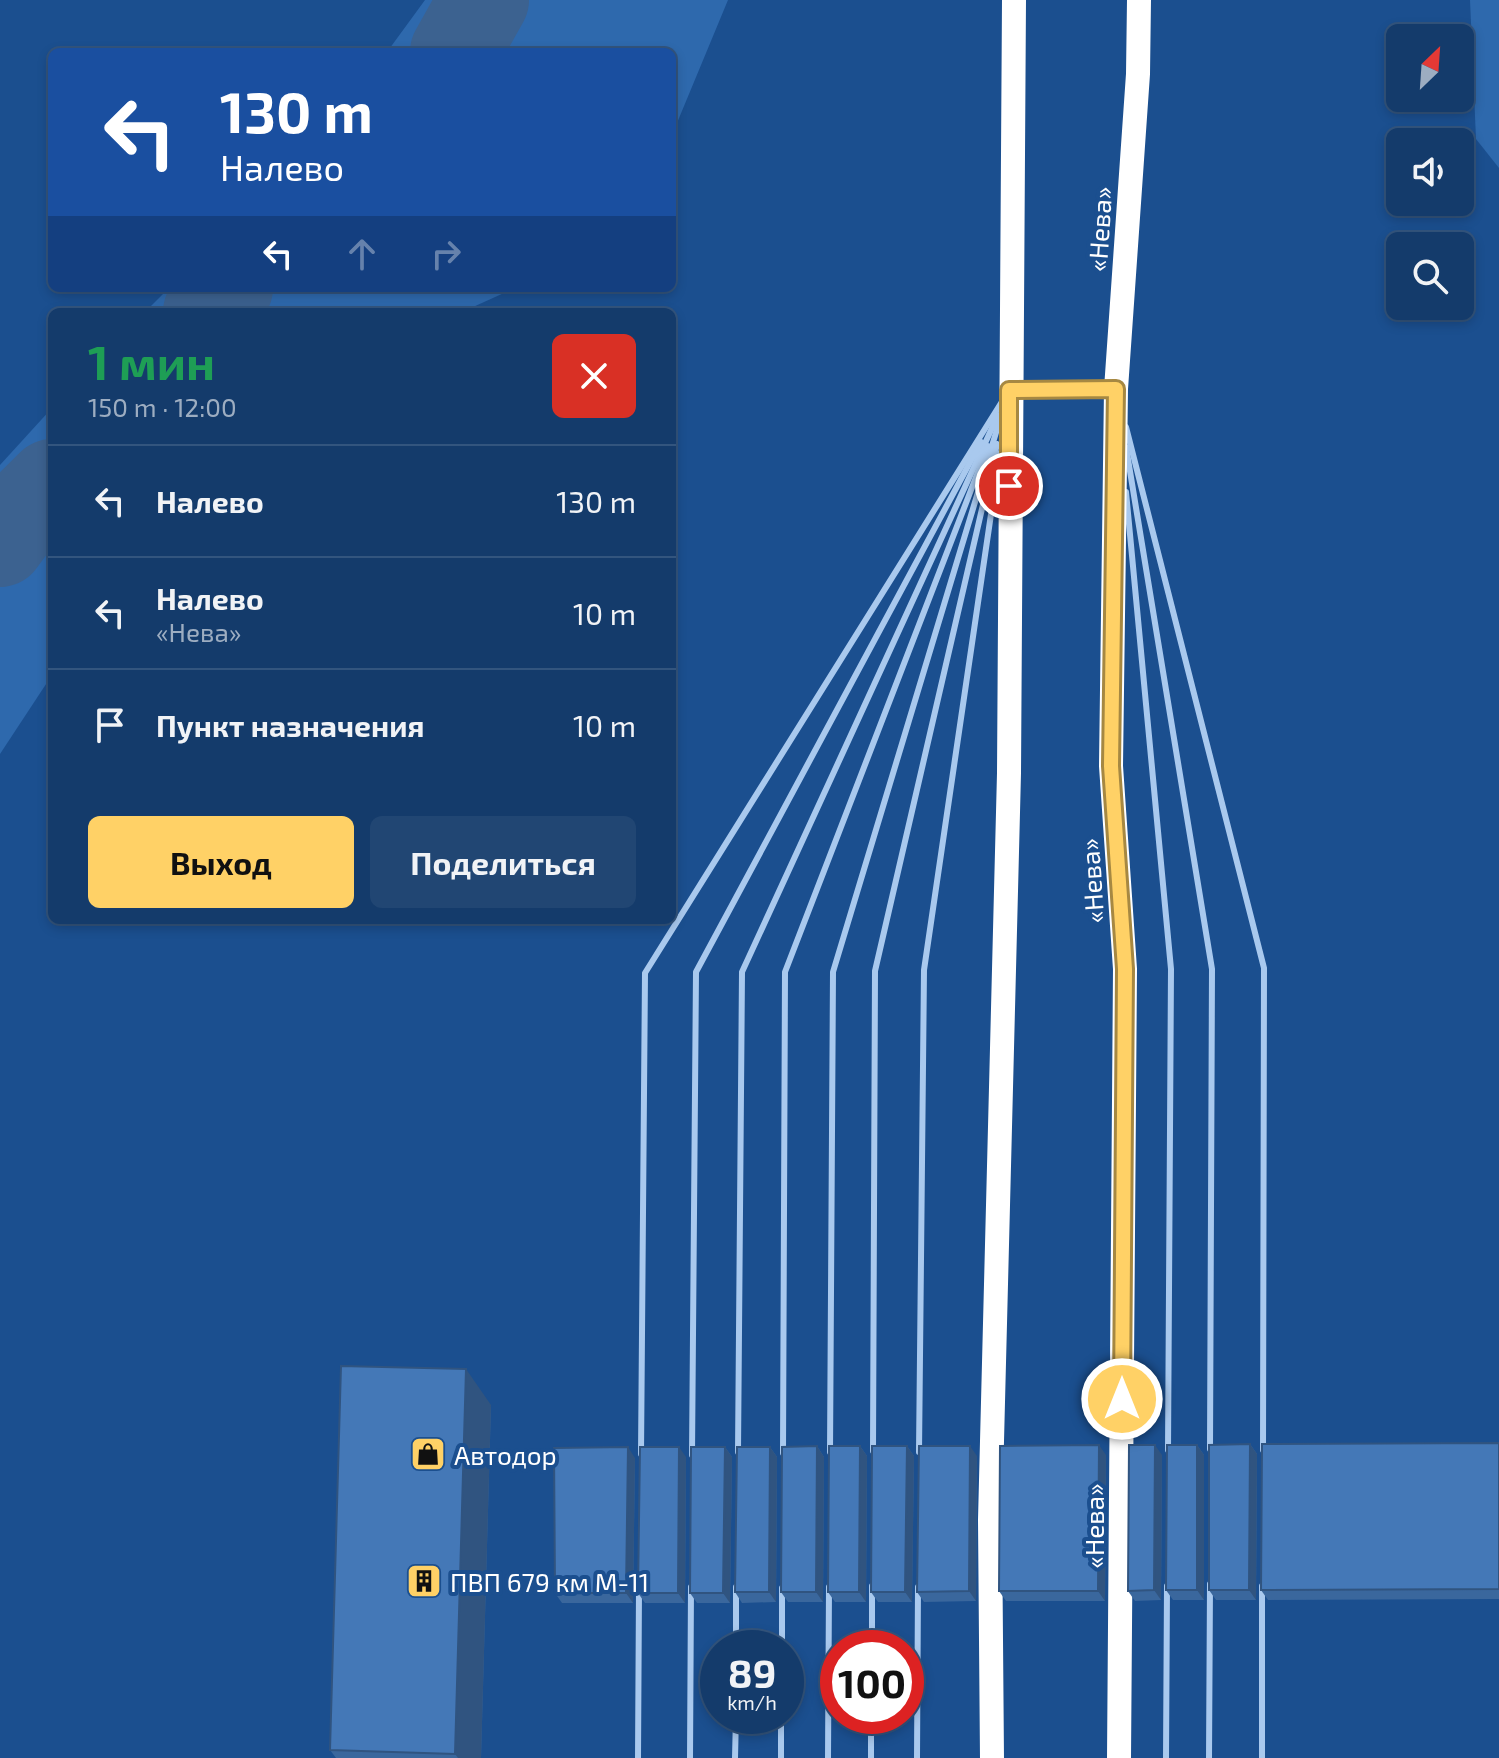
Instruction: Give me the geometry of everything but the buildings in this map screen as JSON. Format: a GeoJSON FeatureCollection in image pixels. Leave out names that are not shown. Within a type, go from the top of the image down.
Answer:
{"type":"FeatureCollection","features":[{"type":"Feature","properties":{"kind":"highway"},"geometry":{"type":"LineString","coordinates":[[992,1758],[990,1520],[1009,788],[1009,390],[1014,0]]}},
{"type":"Feature","properties":{"kind":"highway","name":"«Нева»"},"geometry":{"type":"LineString","coordinates":[[1119,1758],[1125,969],[1111,766],[1116,389],[1138,74],[1139,0]]}},
{"type":"Feature","properties":{"kind":"lane"},"geometry":{"type":"LineString","coordinates":[[1009,390],[1116,389]]}},
{"type":"Feature","properties":{"kind":"lane"},"geometry":{"type":"LineString","coordinates":[[1116,389],[1171,969],[1168,1459]]}},
{"type":"Feature","properties":{"kind":"lane"},"geometry":{"type":"LineString","coordinates":[[1116,389],[1212,969],[1210,1460]]}},
{"type":"Feature","properties":{"kind":"lane"},"geometry":{"type":"LineString","coordinates":[[1116,389],[1264,968],[1263,1461]]}},
{"type":"Feature","properties":{"kind":"lane"},"geometry":{"type":"LineString","coordinates":[[738,1454],[742,972],[1009,390]]}},
{"type":"Feature","properties":{"kind":"lane"},"geometry":{"type":"LineString","coordinates":[[783,1455],[785,972],[1009,390]]}},
{"type":"Feature","properties":{"kind":"lane"},"geometry":{"type":"LineString","coordinates":[[830,1455],[833,972],[1009,390]]}},
{"type":"Feature","properties":{"kind":"lane"},"geometry":{"type":"LineString","coordinates":[[873,1456],[875,971],[1009,390]]}},
{"type":"Feature","properties":{"kind":"lane"},"geometry":{"type":"LineString","coordinates":[[919,1457],[924,970],[1009,390]]}},
{"type":"Feature","properties":{"kind":"lane"},"geometry":{"type":"LineString","coordinates":[[676,923],[1009,390]]}},
{"type":"Feature","properties":{"kind":"lane"},"geometry":{"type":"LineString","coordinates":[[692,1468],[696,972],[1009,390]]}},
{"type":"Feature","properties":{"kind":"lane"},"geometry":{"type":"LineString","coordinates":[[640,1467],[645,973],[676,924]]}},
{"type":"Feature","properties":{"kind":"lane"},"geometry":{"type":"LineString","coordinates":[[1166,1758],[1167,1570]]}},
{"type":"Feature","properties":{"kind":"lane"},"geometry":{"type":"LineString","coordinates":[[1209,1758],[1210,1570]]}},
{"type":"Feature","properties":{"kind":"lane"},"geometry":{"type":"LineString","coordinates":[[1262,1571],[1262,1758]]}},
{"type":"Feature","properties":{"kind":"lane"},"geometry":{"type":"LineString","coordinates":[[736,1630],[737,1575]]}},
{"type":"Feature","properties":{"kind":"lane"},"geometry":{"type":"LineString","coordinates":[[782,1575],[782,1630]]}},
{"type":"Feature","properties":{"kind":"lane"},"geometry":{"type":"LineString","coordinates":[[638,1758],[639,1576]]}},
{"type":"Feature","properties":{"kind":"lane"},"geometry":{"type":"LineString","coordinates":[[872,1576],[872,1630]]}},
{"type":"Feature","properties":{"kind":"lane"},"geometry":{"type":"LineString","coordinates":[[690,1758],[691,1577]]}},
{"type":"Feature","properties":{"kind":"lane"},"geometry":{"type":"LineString","coordinates":[[828,1758],[829,1578]]}},
{"type":"Feature","properties":{"kind":"lane"},"geometry":{"type":"LineString","coordinates":[[917,1758],[918,1583]]}},
{"type":"Feature","properties":{"kind":"lane"},"geometry":{"type":"LineString","coordinates":[[735,1758],[736,1734]]}},
{"type":"Feature","properties":{"kind":"lane"},"geometry":{"type":"LineString","coordinates":[[781,1734],[781,1758]]}},
{"type":"Feature","properties":{"kind":"lane"},"geometry":{"type":"LineString","coordinates":[[871,1734],[871,1758]]}},
{"type":"Feature","properties":{"kind":"shaded area"},"geometry":{"type":"Polygon","coordinates":[[[425,0],[728,0],[676,125],[676,48],[390,48],[425,0]]]}},
{"type":"Feature","properties":{"kind":"shaded area"},"geometry":{"type":"Polygon","coordinates":[[[1470,0],[1499,0],[1499,168],[1476,139],[1474,24],[1471,24],[1470,0]]]}},
{"type":"Feature","properties":{"kind":"shaded area"},"geometry":{"type":"Polygon","coordinates":[[[165,292],[506,292],[471,308],[149,308],[165,292]]]}},
{"type":"Feature","properties":{"kind":"shaded area"},"geometry":{"type":"Polygon","coordinates":[[[48,412],[48,681],[0,754],[0,465],[48,412]]]}},
{"type":"Feature","properties":{"kind":"waterway"},"geometry":{"type":"LineString","coordinates":[[457,48],[484,0]]}},
{"type":"Feature","properties":{"kind":"waterway"},"geometry":{"type":"LineString","coordinates":[[211,308],[225,292]]}},
{"type":"Feature","properties":{"kind":"waterway"},"geometry":{"type":"LineString","coordinates":[[0,542],[17,519],[48,488]]}},
{"type":"Feature","properties":{"kind":"place","name":"Автодор"},"geometry":{"type":"Point","coordinates":[428,1454]}},
{"type":"Feature","properties":{"kind":"place","name":"ПВП 679 км М-11"},"geometry":{"type":"Point","coordinates":[424,1581]}},
{"type":"Feature","properties":{"kind":"route"},"geometry":{"type":"LineString","coordinates":[[1009,486],[1009,390],[1116,389],[1111,766],[1125,969],[1122,1399]]}}]}
